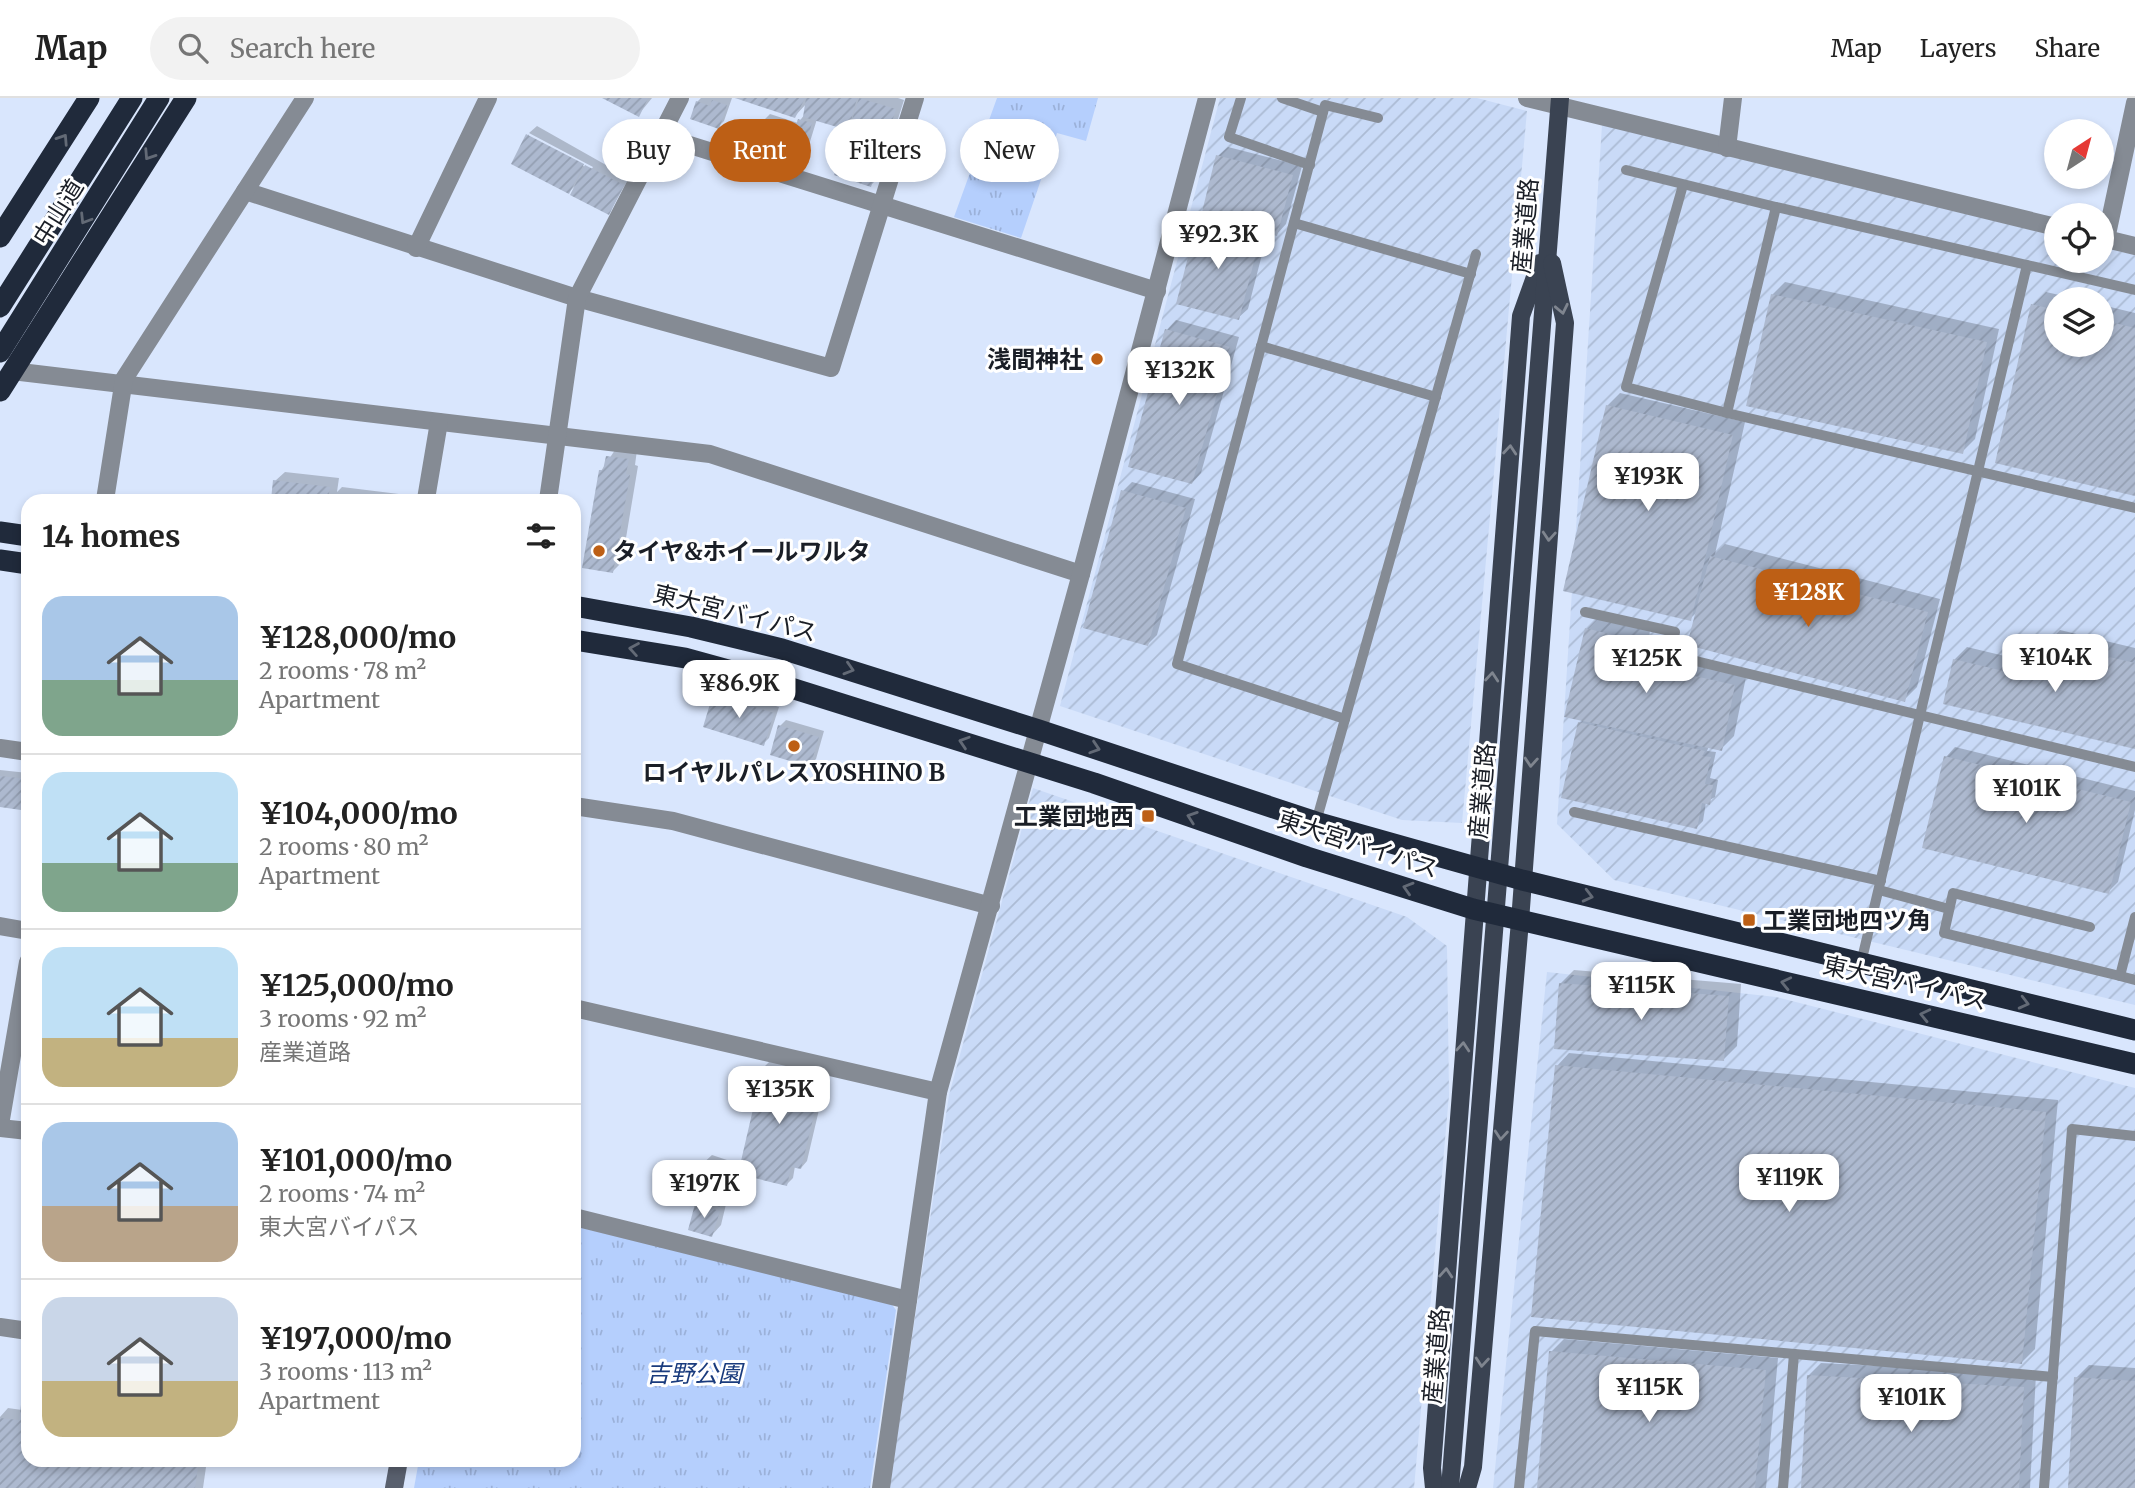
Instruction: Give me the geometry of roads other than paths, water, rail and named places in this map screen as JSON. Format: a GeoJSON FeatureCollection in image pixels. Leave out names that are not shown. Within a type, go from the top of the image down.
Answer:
{"type":"FeatureCollection","features":[{"type":"Feature","properties":{"kind":"highway","name":"中山道"},"geometry":{"type":"LineString","coordinates":[[2,229],[89,98]]}},
{"type":"Feature","properties":{"kind":"highway"},"geometry":{"type":"LineString","coordinates":[[0,307],[132,98]]}},
{"type":"Feature","properties":{"kind":"highway","name":"中山道"},"geometry":{"type":"LineString","coordinates":[[0,352],[159,98]]}},
{"type":"Feature","properties":{"kind":"highway"},"geometry":{"type":"LineString","coordinates":[[0,391],[186,98]]}},
{"type":"Feature","properties":{"kind":"highway"},"geometry":{"type":"LineString","coordinates":[[0,532],[21,535]]}},
{"type":"Feature","properties":{"kind":"highway"},"geometry":{"type":"LineString","coordinates":[[0,560],[21,564]]}},
{"type":"Feature","properties":{"kind":"highway"},"geometry":{"type":"LineString","coordinates":[[0,569],[21,566]]}},
{"type":"Feature","properties":{"kind":"highway","name":"東大宮バイパス"},"geometry":{"type":"LineString","coordinates":[[581,607],[736,636],[1039,730],[1316,822],[1522,880],[2135,1030]]}},
{"type":"Feature","properties":{"kind":"highway","name":"東大宮バイパス"},"geometry":{"type":"LineString","coordinates":[[581,641],[685,658],[728,669],[1029,763],[1473,909],[2135,1064]]}},
{"type":"Feature","properties":{"kind":"main road","name":"産業道路"},"geometry":{"type":"LineString","coordinates":[[1450,1488],[1560,102]]}},
{"type":"Feature","properties":{"kind":"main road"},"geometry":{"type":"LineString","coordinates":[[1434,1488],[1433,1455],[1473,909],[1521,316],[1548,242]]}},
{"type":"Feature","properties":{"kind":"main road"},"geometry":{"type":"LineString","coordinates":[[1466,1488],[1473,1467],[1520,921],[1565,323],[1548,242]]}},
{"type":"Feature","properties":{"kind":"street"},"geometry":{"type":"LineString","coordinates":[[106,494],[124,379],[305,98]]}},
{"type":"Feature","properties":{"kind":"street"},"geometry":{"type":"LineString","coordinates":[[416,248],[488,98]]}},
{"type":"Feature","properties":{"kind":"street"},"geometry":{"type":"LineString","coordinates":[[670,119],[680,98]]}},
{"type":"Feature","properties":{"kind":"street"},"geometry":{"type":"LineString","coordinates":[[245,191],[578,298],[831,368],[915,98]]}},
{"type":"Feature","properties":{"kind":"street"},"geometry":{"type":"LineString","coordinates":[[881,1488],[938,1093],[1039,730],[1207,98]]}},
{"type":"Feature","properties":{"kind":"street"},"geometry":{"type":"LineString","coordinates":[[1527,98],[1560,102],[1727,148],[2044,224]]}},
{"type":"Feature","properties":{"kind":"street"},"geometry":{"type":"LineString","coordinates":[[1727,148],[1733,98]]}},
{"type":"Feature","properties":{"kind":"street"},"geometry":{"type":"LineString","coordinates":[[2112,203],[2135,103]]}},
{"type":"Feature","properties":{"kind":"street"},"geometry":{"type":"LineString","coordinates":[[695,147],[1157,291]]}},
{"type":"Feature","properties":{"kind":"street"},"geometry":{"type":"LineString","coordinates":[[549,494],[578,298],[637,182]]}},
{"type":"Feature","properties":{"kind":"street"},"geometry":{"type":"LineString","coordinates":[[2114,241],[2135,246]]}},
{"type":"Feature","properties":{"kind":"street"},"geometry":{"type":"LineString","coordinates":[[12,371],[123,387],[710,454],[1081,574]]}},
{"type":"Feature","properties":{"kind":"street"},"geometry":{"type":"LineString","coordinates":[[427,494],[439,422]]}},
{"type":"Feature","properties":{"kind":"street"},"geometry":{"type":"LineString","coordinates":[[0,748],[21,751]]}},
{"type":"Feature","properties":{"kind":"street"},"geometry":{"type":"LineString","coordinates":[[581,807],[673,821],[991,906]]}},
{"type":"Feature","properties":{"kind":"street"},"geometry":{"type":"LineString","coordinates":[[0,926],[21,930]]}},
{"type":"Feature","properties":{"kind":"street"},"geometry":{"type":"LineString","coordinates":[[21,1003],[0,1126],[21,1130]]}},
{"type":"Feature","properties":{"kind":"street"},"geometry":{"type":"LineString","coordinates":[[581,1010],[938,1093]]}},
{"type":"Feature","properties":{"kind":"street"},"geometry":{"type":"LineString","coordinates":[[581,1219],[908,1300]]}},
{"type":"Feature","properties":{"kind":"street"},"geometry":{"type":"LineString","coordinates":[[0,1327],[21,1330]]}},
{"type":"Feature","properties":{"kind":"street"},"geometry":{"type":"LineString","coordinates":[[394,1488],[398,1467]]}},
{"type":"Feature","properties":{"kind":"lane"},"geometry":{"type":"LineString","coordinates":[[1241,98],[1229,137],[1310,165]]}},
{"type":"Feature","properties":{"kind":"lane"},"geometry":{"type":"LineString","coordinates":[[1282,98],[1323,112]]}},
{"type":"Feature","properties":{"kind":"lane"},"geometry":{"type":"LineString","coordinates":[[1345,719],[1177,664],[1325,105],[1377,118]]}},
{"type":"Feature","properties":{"kind":"lane"},"geometry":{"type":"LineString","coordinates":[[1626,170],[2135,290]]}},
{"type":"Feature","properties":{"kind":"lane"},"geometry":{"type":"LineString","coordinates":[[1683,185],[1626,387],[2135,509]]}},
{"type":"Feature","properties":{"kind":"lane"},"geometry":{"type":"LineString","coordinates":[[1727,412],[1776,207]]}},
{"type":"Feature","properties":{"kind":"lane"},"geometry":{"type":"LineString","coordinates":[[1294,223],[1471,274]]}},
{"type":"Feature","properties":{"kind":"lane"},"geometry":{"type":"LineString","coordinates":[[1316,822],[1476,254]]}},
{"type":"Feature","properties":{"kind":"lane"},"geometry":{"type":"LineString","coordinates":[[1861,964],[2027,265]]}},
{"type":"Feature","properties":{"kind":"lane"},"geometry":{"type":"LineString","coordinates":[[1261,346],[1436,397]]}},
{"type":"Feature","properties":{"kind":"lane"},"geometry":{"type":"LineString","coordinates":[[1585,612],[1675,632],[1671,654],[2135,767]]}},
{"type":"Feature","properties":{"kind":"lane"},"geometry":{"type":"LineString","coordinates":[[1574,812],[1880,886],[1949,909]]}},
{"type":"Feature","properties":{"kind":"lane"},"geometry":{"type":"LineString","coordinates":[[2090,927],[1953,893],[1944,933],[2135,980]]}},
{"type":"Feature","properties":{"kind":"lane"},"geometry":{"type":"LineString","coordinates":[[2120,976],[2135,917]]}},
{"type":"Feature","properties":{"kind":"lane"},"geometry":{"type":"LineString","coordinates":[[2044,1488],[2072,1129],[2135,1136]]}},
{"type":"Feature","properties":{"kind":"lane"},"geometry":{"type":"LineString","coordinates":[[1519,1488],[1535,1331],[2053,1377]]}},
{"type":"Feature","properties":{"kind":"lane"},"geometry":{"type":"LineString","coordinates":[[1783,1488],[1794,1354]]}},
{"type":"Feature","properties":{"kind":"place","name":"浅間神社"},"geometry":{"type":"Point","coordinates":[1097,359]}},
{"type":"Feature","properties":{"kind":"place","name":"タイヤ&ホイールワルタ"},"geometry":{"type":"Point","coordinates":[599,551]}},
{"type":"Feature","properties":{"kind":"place","name":"ロイヤルパレスYOSHINO B"},"geometry":{"type":"Point","coordinates":[794,746]}},
{"type":"Feature","properties":{"kind":"place","name":"工業団地西"},"geometry":{"type":"Point","coordinates":[1148,816]}},
{"type":"Feature","properties":{"kind":"place","name":"工業団地四ツ角"},"geometry":{"type":"Point","coordinates":[1749,920]}},
{"type":"Feature","properties":{"kind":"park label","name":"吉野公園"},"geometry":{"type":"Point","coordinates":[694,1373]}}]}
